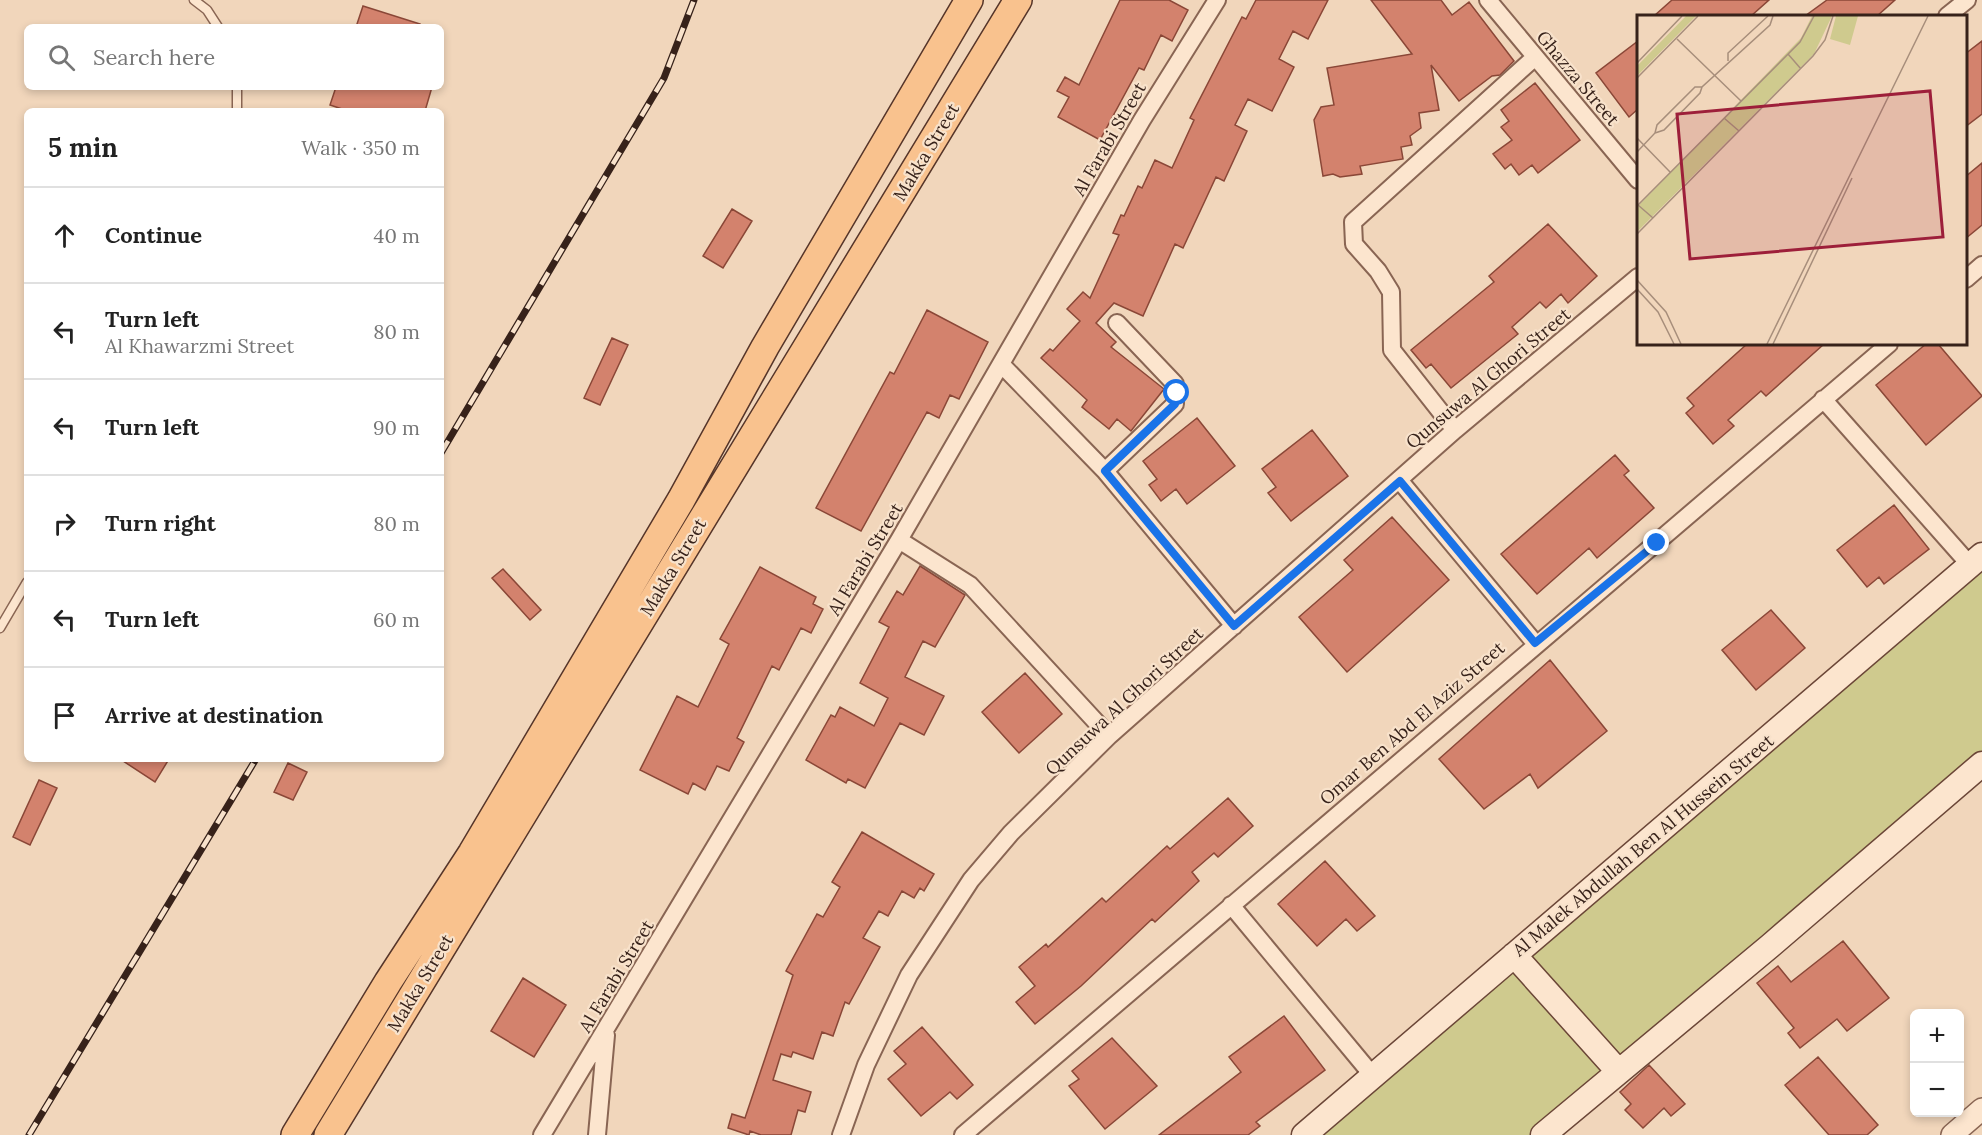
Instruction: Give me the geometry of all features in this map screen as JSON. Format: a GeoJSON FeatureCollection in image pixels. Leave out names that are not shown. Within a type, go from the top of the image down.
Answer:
{"type":"FeatureCollection","features":[{"type":"Feature","properties":{"kind":"main road","name":"Makka Street"},"geometry":{"type":"LineString","coordinates":[[295,1135],[388,982],[478,843],[681,500],[765,347],[969,0]]}},
{"type":"Feature","properties":{"kind":"main road","name":"Makka Street"},"geometry":{"type":"LineString","coordinates":[[328,1135],[1018,0]]}},
{"type":"Feature","properties":{"kind":"main road","name":"Al Malek Abdullah Ben Al Hussein Street"},"geometry":{"type":"LineString","coordinates":[[1304,1135],[1976,560]]}},
{"type":"Feature","properties":{"kind":"main road"},"geometry":{"type":"LineString","coordinates":[[1544,1135],[1770,946],[1982,764]]}},
{"type":"Feature","properties":{"kind":"main road"},"geometry":{"type":"LineString","coordinates":[[1514,955],[1618,1071]]}},
{"type":"Feature","properties":{"kind":"street","name":"Al Farabi Street"},"geometry":{"type":"LineString","coordinates":[[542,1135],[606,1032],[899,540],[1142,120],[1217,0]]}},
{"type":"Feature","properties":{"kind":"street","name":"Ghazza Street"},"geometry":{"type":"LineString","coordinates":[[1488,0],[1637,179]]}},
{"type":"Feature","properties":{"kind":"street"},"geometry":{"type":"LineString","coordinates":[[1948,15],[1967,0]]}},
{"type":"Feature","properties":{"kind":"street"},"geometry":{"type":"LineString","coordinates":[[1455,430],[1392,351],[1390,292],[1378,271],[1354,244],[1353,222],[1534,58]]}},
{"type":"Feature","properties":{"kind":"street"},"geometry":{"type":"LineString","coordinates":[[1967,277],[1982,265]]}},
{"type":"Feature","properties":{"kind":"street","name":"Qunsuwa Al Ghori Street"},"geometry":{"type":"LineString","coordinates":[[841,1135],[850,1104],[884,1024],[934,934],[970,880],[1011,833],[1109,736],[1455,430],[1637,278]]}},
{"type":"Feature","properties":{"kind":"street"},"geometry":{"type":"LineString","coordinates":[[1105,471],[1175,404],[1177,393],[1175,384],[1117,323]]}},
{"type":"Feature","properties":{"kind":"street","name":"Omar Ben Abd El Aziz Street"},"geometry":{"type":"LineString","coordinates":[[963,1135],[1535,643],[1657,543],[1822,399],[1888,345]]}},
{"type":"Feature","properties":{"kind":"street"},"geometry":{"type":"LineString","coordinates":[[1001,364],[1105,471],[1234,626]]}},
{"type":"Feature","properties":{"kind":"street"},"geometry":{"type":"LineString","coordinates":[[1822,399],[1976,560]]}},
{"type":"Feature","properties":{"kind":"street"},"geometry":{"type":"LineString","coordinates":[[1400,481],[1535,643]]}},
{"type":"Feature","properties":{"kind":"street"},"geometry":{"type":"LineString","coordinates":[[899,540],[970,585],[1109,736]]}},
{"type":"Feature","properties":{"kind":"street"},"geometry":{"type":"LineString","coordinates":[[1231,905],[1373,1076]]}},
{"type":"Feature","properties":{"kind":"street"},"geometry":{"type":"LineString","coordinates":[[597,1135],[606,1032]]}},
{"type":"Feature","properties":{"kind":"street"},"geometry":{"type":"LineString","coordinates":[[1952,1135],[1982,1109]]}},
{"type":"Feature","properties":{"kind":"lane"},"geometry":{"type":"LineString","coordinates":[[194,0],[207,10],[216,24]]}},
{"type":"Feature","properties":{"kind":"lane"},"geometry":{"type":"LineString","coordinates":[[237,90],[237,108]]}},
{"type":"Feature","properties":{"kind":"lane"},"geometry":{"type":"LineString","coordinates":[[0,628],[24,587]]}},
{"type":"Feature","properties":{"kind":"shaded area"},"geometry":{"type":"Polygon","coordinates":[[[1982,556],[1982,757],[1533,1135],[1311,1135],[1982,556]]]}},
{"type":"Feature","properties":{"kind":"building"},"geometry":{"type":"Polygon","coordinates":[[[1120,0],[1169,0],[1188,10],[1172,41],[1161,35],[1144,70],[1139,68],[1100,140],[1058,117],[1069,97],[1057,91],[1065,77],[1079,85],[1120,0]]]}},
{"type":"Feature","properties":{"kind":"building"},"geometry":{"type":"Polygon","coordinates":[[[1256,0],[1328,0],[1308,39],[1293,31],[1279,59],[1294,67],[1272,111],[1248,99],[1235,125],[1247,131],[1224,181],[1216,177],[1183,248],[1175,244],[1143,316],[1114,303],[1096,323],[1116,342],[1111,347],[1164,389],[1131,431],[1117,419],[1109,429],[1082,407],[1087,400],[1041,358],[1050,349],[1053,351],[1080,321],[1067,309],[1083,292],[1090,298],[1119,235],[1113,233],[1121,215],[1124,216],[1138,186],[1142,188],[1155,160],[1172,168],[1194,120],[1190,118],[1242,17],[1246,19],[1256,0]]]}},
{"type":"Feature","properties":{"kind":"building"},"geometry":{"type":"Polygon","coordinates":[[[1371,0],[1441,0],[1452,15],[1469,2],[1514,61],[1500,75],[1492,76],[1459,101],[1431,65],[1439,110],[1419,113],[1421,128],[1410,136],[1412,145],[1401,147],[1403,159],[1360,166],[1362,174],[1340,177],[1333,174],[1323,176],[1314,120],[1321,107],[1334,105],[1327,68],[1412,54],[1371,0]]]}},
{"type":"Feature","properties":{"kind":"building"},"geometry":{"type":"Polygon","coordinates":[[[1672,0],[1769,0],[1752,15],[1655,15],[1672,0]]]}},
{"type":"Feature","properties":{"kind":"building"},"geometry":{"type":"Polygon","coordinates":[[[1827,0],[1895,0],[1878,15],[1806,15],[1827,0]]]}},
{"type":"Feature","properties":{"kind":"building"},"geometry":{"type":"Polygon","coordinates":[[[363,6],[420,24],[357,24],[363,6]]]}},
{"type":"Feature","properties":{"kind":"building"},"geometry":{"type":"Polygon","coordinates":[[[1982,41],[1982,114],[1967,125],[1967,52],[1982,41]]]}},
{"type":"Feature","properties":{"kind":"building"},"geometry":{"type":"Polygon","coordinates":[[[1637,42],[1637,110],[1629,117],[1596,73],[1637,42]]]}},
{"type":"Feature","properties":{"kind":"building"},"geometry":{"type":"Polygon","coordinates":[[[1535,83],[1580,140],[1538,173],[1532,165],[1519,175],[1511,164],[1505,169],[1493,154],[1512,140],[1501,127],[1509,121],[1501,110],[1535,83]]]}},
{"type":"Feature","properties":{"kind":"building"},"geometry":{"type":"Polygon","coordinates":[[[335,90],[431,90],[426,108],[339,108],[330,105],[335,90]]]}},
{"type":"Feature","properties":{"kind":"building"},"geometry":{"type":"Polygon","coordinates":[[[1982,163],[1982,225],[1967,237],[1967,175],[1982,163]]]}},
{"type":"Feature","properties":{"kind":"building"},"geometry":{"type":"Polygon","coordinates":[[[732,209],[752,221],[723,268],[703,256],[732,209]]]}},
{"type":"Feature","properties":{"kind":"building"},"geometry":{"type":"Polygon","coordinates":[[[1548,224],[1597,276],[1568,303],[1561,294],[1546,308],[1540,302],[1512,327],[1518,334],[1451,388],[1431,364],[1426,368],[1411,350],[1494,282],[1489,276],[1548,224]]]}},
{"type":"Feature","properties":{"kind":"building"},"geometry":{"type":"Polygon","coordinates":[[[927,310],[988,342],[959,399],[950,395],[939,418],[927,412],[861,531],[816,508],[890,372],[894,374],[927,310]]]}},
{"type":"Feature","properties":{"kind":"building"},"geometry":{"type":"Polygon","coordinates":[[[612,338],[628,345],[600,405],[584,398],[612,338]]]}},
{"type":"Feature","properties":{"kind":"building"},"geometry":{"type":"Polygon","coordinates":[[[1746,345],[1823,345],[1766,396],[1761,391],[1728,420],[1734,426],[1713,444],[1686,413],[1694,406],[1687,398],[1746,345]]]}},
{"type":"Feature","properties":{"kind":"building"},"geometry":{"type":"Polygon","coordinates":[[[1925,345],[1939,345],[1982,396],[1926,445],[1876,385],[1925,345]]]}},
{"type":"Feature","properties":{"kind":"building"},"geometry":{"type":"Polygon","coordinates":[[[1197,418],[1235,466],[1187,504],[1176,489],[1161,501],[1149,485],[1157,479],[1143,461],[1197,418]]]}},
{"type":"Feature","properties":{"kind":"building"},"geometry":{"type":"Polygon","coordinates":[[[1312,430],[1348,476],[1291,521],[1268,493],[1276,487],[1262,469],[1312,430]]]}},
{"type":"Feature","properties":{"kind":"building"},"geometry":{"type":"Polygon","coordinates":[[[1615,455],[1629,471],[1624,475],[1654,508],[1597,558],[1589,548],[1537,594],[1501,554],[1615,455]]]}},
{"type":"Feature","properties":{"kind":"building"},"geometry":{"type":"Polygon","coordinates":[[[1894,505],[1929,549],[1884,584],[1879,577],[1867,587],[1837,550],[1894,505]]]}},
{"type":"Feature","properties":{"kind":"building"},"geometry":{"type":"Polygon","coordinates":[[[1392,517],[1449,580],[1347,672],[1299,617],[1353,570],[1344,560],[1392,517]]]}},
{"type":"Feature","properties":{"kind":"building"},"geometry":{"type":"Polygon","coordinates":[[[920,566],[965,595],[935,647],[923,641],[905,677],[944,696],[924,735],[900,723],[865,788],[848,779],[846,783],[806,760],[831,715],[835,717],[840,707],[874,726],[888,698],[860,683],[889,627],[879,622],[897,591],[903,595],[920,566]]]}},
{"type":"Feature","properties":{"kind":"building"},"geometry":{"type":"Polygon","coordinates":[[[760,567],[816,597],[813,604],[823,609],[811,633],[801,628],[779,670],[772,666],[737,738],[744,742],[729,771],[717,766],[705,790],[693,783],[688,794],[640,770],[677,696],[698,707],[729,644],[720,639],[760,567]]]}},
{"type":"Feature","properties":{"kind":"building"},"geometry":{"type":"Polygon","coordinates":[[[503,569],[541,610],[530,620],[492,578],[503,569]]]}},
{"type":"Feature","properties":{"kind":"building"},"geometry":{"type":"Polygon","coordinates":[[[1771,610],[1805,648],[1756,690],[1722,650],[1771,610]]]}},
{"type":"Feature","properties":{"kind":"building"},"geometry":{"type":"Polygon","coordinates":[[[1550,660],[1607,731],[1538,788],[1530,774],[1484,809],[1439,759],[1550,660]]]}},
{"type":"Feature","properties":{"kind":"building"},"geometry":{"type":"Polygon","coordinates":[[[1025,673],[1062,714],[1019,753],[982,712],[1025,673]]]}},
{"type":"Feature","properties":{"kind":"building"},"geometry":{"type":"Polygon","coordinates":[[[125,762],[167,762],[155,782],[125,762]]]}},
{"type":"Feature","properties":{"kind":"building"},"geometry":{"type":"Polygon","coordinates":[[[288,763],[307,772],[293,800],[274,792],[288,763]]]}},
{"type":"Feature","properties":{"kind":"building"},"geometry":{"type":"Polygon","coordinates":[[[39,780],[57,788],[30,845],[13,837],[39,780]]]}},
{"type":"Feature","properties":{"kind":"building"},"geometry":{"type":"Polygon","coordinates":[[[1228,798],[1253,826],[1218,857],[1214,853],[1192,872],[1199,881],[1155,922],[1152,919],[1081,986],[1035,1024],[1016,1002],[1035,986],[1019,967],[1046,944],[1048,947],[1102,898],[1106,902],[1167,846],[1170,849],[1228,798]]]}},
{"type":"Feature","properties":{"kind":"building"},"geometry":{"type":"Polygon","coordinates":[[[862,832],[934,874],[924,891],[920,888],[914,898],[902,891],[888,916],[879,911],[863,938],[880,947],[849,1004],[845,1002],[833,1036],[822,1032],[813,1059],[793,1052],[791,1057],[781,1054],[773,1080],[811,1092],[805,1112],[798,1110],[791,1135],[761,1135],[750,1131],[749,1135],[728,1128],[732,1114],[745,1118],[793,975],[786,971],[817,914],[823,917],[840,887],[832,882],[862,832]]]}},
{"type":"Feature","properties":{"kind":"building"},"geometry":{"type":"Polygon","coordinates":[[[1325,861],[1375,916],[1357,931],[1346,919],[1317,946],[1278,904],[1325,861]]]}},
{"type":"Feature","properties":{"kind":"building"},"geometry":{"type":"Polygon","coordinates":[[[1843,941],[1889,998],[1847,1031],[1837,1019],[1800,1048],[1788,1033],[1794,1028],[1757,983],[1778,966],[1791,982],[1843,941]]]}},
{"type":"Feature","properties":{"kind":"building"},"geometry":{"type":"Polygon","coordinates":[[[523,978],[566,1005],[534,1057],[491,1031],[523,978]]]}},
{"type":"Feature","properties":{"kind":"building"},"geometry":{"type":"Polygon","coordinates":[[[1284,1016],[1325,1070],[1256,1122],[1260,1126],[1248,1135],[1159,1135],[1241,1072],[1229,1057],[1284,1016]]]}},
{"type":"Feature","properties":{"kind":"building"},"geometry":{"type":"Polygon","coordinates":[[[922,1027],[973,1085],[957,1099],[950,1092],[921,1116],[888,1079],[906,1064],[894,1051],[922,1027]]]}},
{"type":"Feature","properties":{"kind":"building"},"geometry":{"type":"Polygon","coordinates":[[[1112,1038],[1157,1086],[1105,1129],[1069,1086],[1079,1079],[1072,1071],[1112,1038]]]}},
{"type":"Feature","properties":{"kind":"building"},"geometry":{"type":"Polygon","coordinates":[[[1818,1057],[1878,1125],[1867,1135],[1829,1135],[1785,1085],[1818,1057]]]}},
{"type":"Feature","properties":{"kind":"building"},"geometry":{"type":"Polygon","coordinates":[[[1649,1065],[1685,1104],[1671,1116],[1664,1108],[1643,1128],[1625,1110],[1631,1104],[1620,1092],[1649,1065]]]}},
{"type":"Feature","properties":{"kind":"railway"},"geometry":{"type":"LineString","coordinates":[[444,448],[664,78],[694,0]]}},
{"type":"Feature","properties":{"kind":"railway"},"geometry":{"type":"LineString","coordinates":[[29,1135],[254,762]]}},
{"type":"Feature","properties":{"kind":"route"},"geometry":{"type":"LineString","coordinates":[[1177,393],[1175,404],[1105,471],[1234,626],[1400,481],[1535,643],[1657,543]]}}]}
